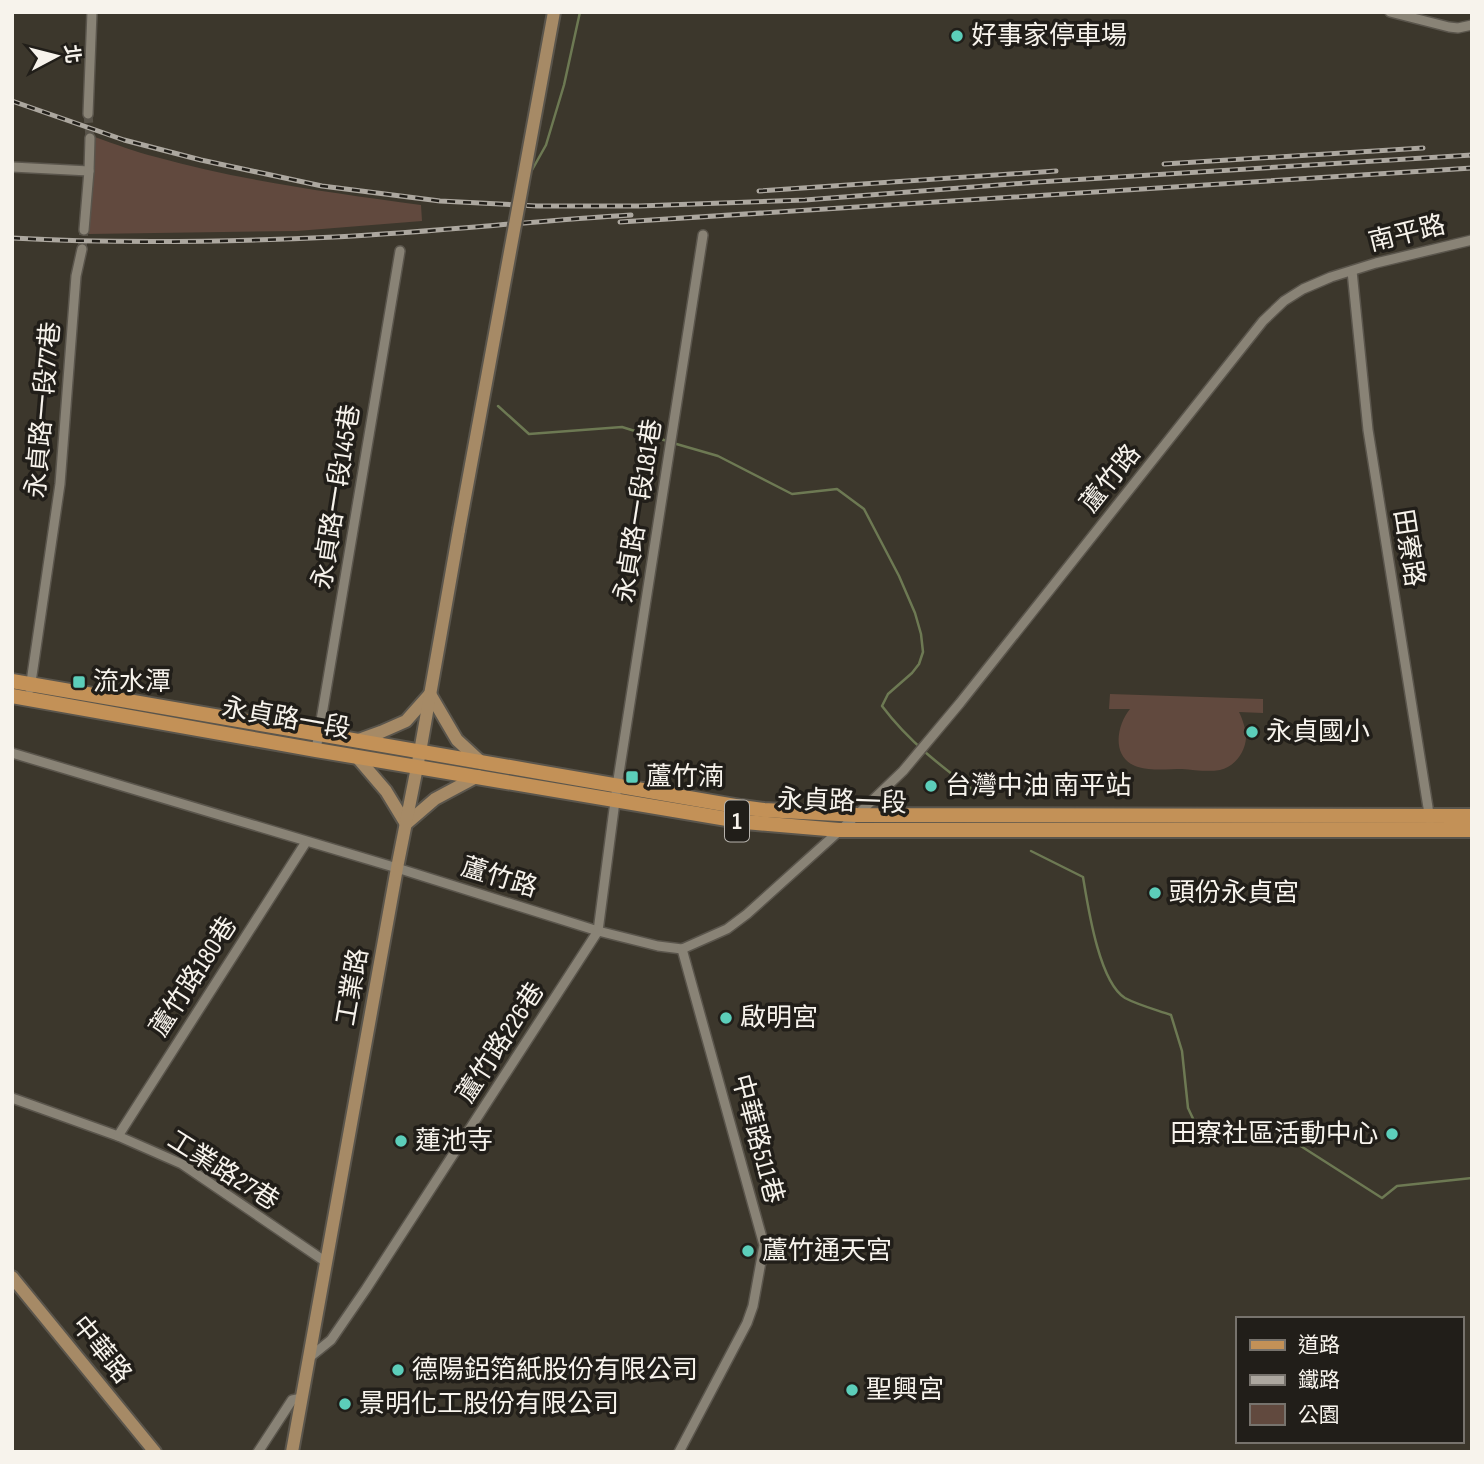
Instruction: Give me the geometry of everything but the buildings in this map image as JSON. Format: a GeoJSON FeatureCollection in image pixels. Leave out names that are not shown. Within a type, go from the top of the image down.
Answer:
{"type":"FeatureCollection","features":[{"type":"Feature","properties":{"kind":"main road","name":"永貞路一段"},"geometry":{"type":"LineString","coordinates":[[12,681],[30,692]]}},
{"type":"Feature","properties":{"kind":"main road","name":"永貞路一段"},"geometry":{"type":"LineString","coordinates":[[12,695],[30,692],[616,793],[764,810],[857,815],[1287,822],[1472,831]]}},
{"type":"Feature","properties":{"kind":"main road","name":"永貞路一段"},"geometry":{"type":"LineString","coordinates":[[616,793],[745,822],[839,830],[1472,816]]}},
{"type":"Feature","properties":{"kind":"street"},"geometry":{"type":"LineString","coordinates":[[88,114],[92,12]]}},
{"type":"Feature","properties":{"kind":"street","name":"工業路"},"geometry":{"type":"LineString","coordinates":[[292,1452],[554,12]]}},
{"type":"Feature","properties":{"kind":"street"},"geometry":{"type":"LineString","coordinates":[[1390,12],[1458,29],[1472,24]]}},
{"type":"Feature","properties":{"kind":"street"},"geometry":{"type":"LineString","coordinates":[[84,230],[90,138]]}},
{"type":"Feature","properties":{"kind":"street"},"geometry":{"type":"LineString","coordinates":[[12,167],[89,172]]}},
{"type":"Feature","properties":{"kind":"street","name":"永貞路一段181巷"},"geometry":{"type":"LineString","coordinates":[[616,793],[703,235]]}},
{"type":"Feature","properties":{"kind":"street","name":"南平路"},"geometry":{"type":"LineString","coordinates":[[1352,271],[1472,240]]}},
{"type":"Feature","properties":{"kind":"street","name":"永貞路一段77巷"},"geometry":{"type":"LineString","coordinates":[[30,692],[60,484],[76,276],[82,249]]}},
{"type":"Feature","properties":{"kind":"street","name":"永貞路一段145巷"},"geometry":{"type":"LineString","coordinates":[[318,743],[400,251]]}},
{"type":"Feature","properties":{"kind":"street","name":"蘆竹路"},"geometry":{"type":"LineString","coordinates":[[857,815],[903,771],[926,744],[1156,459],[1263,321],[1303,289],[1352,271]]}},
{"type":"Feature","properties":{"kind":"street","name":"田寮路"},"geometry":{"type":"LineString","coordinates":[[1352,271],[1368,430],[1432,831]]}},
{"type":"Feature","properties":{"kind":"street"},"geometry":{"type":"LineString","coordinates":[[430,694],[457,740],[480,770],[435,799],[406,824],[387,791],[356,748],[381,732],[406,721],[430,694]]}},
{"type":"Feature","properties":{"kind":"street","name":"蘆竹路"},"geometry":{"type":"LineString","coordinates":[[12,753],[598,931],[682,949]]}},
{"type":"Feature","properties":{"kind":"street","name":"蘆竹路226巷"},"geometry":{"type":"LineString","coordinates":[[310,1357],[331,1340],[359,1299],[598,931],[616,793]]}},
{"type":"Feature","properties":{"kind":"street"},"geometry":{"type":"LineString","coordinates":[[682,949],[727,929],[747,914],[857,815]]}},
{"type":"Feature","properties":{"kind":"street","name":"蘆竹路180巷"},"geometry":{"type":"LineString","coordinates":[[118,1136],[306,842]]}},
{"type":"Feature","properties":{"kind":"street","name":"中華路511巷"},"geometry":{"type":"LineString","coordinates":[[679,1452],[747,1324],[753,1307],[764,1245],[682,949]]}},
{"type":"Feature","properties":{"kind":"street","name":"工業路27巷"},"geometry":{"type":"LineString","coordinates":[[12,1098],[118,1136],[182,1164],[326,1262]]}},
{"type":"Feature","properties":{"kind":"street","name":"中華路"},"geometry":{"type":"LineString","coordinates":[[12,1277],[155,1452]]}},
{"type":"Feature","properties":{"kind":"street"},"geometry":{"type":"LineString","coordinates":[[258,1452],[292,1400],[302,1398]]}},
{"type":"Feature","properties":{"kind":"green space"},"geometry":{"type":"Polygon","coordinates":[[[95,137],[148,155],[254,180],[421,205],[422,221],[297,231],[89,234],[95,137]]]}},
{"type":"Feature","properties":{"kind":"green space"},"geometry":{"type":"Polygon","coordinates":[[[1110,694],[1263,699],[1263,713],[1239,712],[1245,728],[1245,744],[1238,758],[1230,766],[1211,771],[1149,769],[1129,763],[1123,757],[1119,733],[1130,709],[1109,709],[1110,694]]]}},
{"type":"Feature","properties":{"kind":"waterway"},"geometry":{"type":"LineString","coordinates":[[532,170],[546,145],[564,85],[580,12]]}},
{"type":"Feature","properties":{"kind":"waterway"},"geometry":{"type":"LineString","coordinates":[[498,406],[529,434],[622,427],[667,441]]}},
{"type":"Feature","properties":{"kind":"waterway"},"geometry":{"type":"LineString","coordinates":[[673,443],[718,456],[792,494],[837,489],[864,509],[915,613],[923,652],[919,664],[888,694],[882,706],[939,764],[977,793]]}},
{"type":"Feature","properties":{"kind":"waterway"},"geometry":{"type":"LineString","coordinates":[[1031,851],[1083,877],[1096,943],[1108,977],[1116,989],[1130,1001],[1171,1015],[1182,1051],[1188,1108],[1196,1125],[1207,1136],[1296,1143],[1382,1198],[1397,1186],[1472,1178]]}},
{"type":"Feature","properties":{"kind":"tunnel"},"geometry":{"type":"LineString","coordinates":[[88,114],[90,138]]}},
{"type":"Feature","properties":{"kind":"tunnel"},"geometry":{"type":"LineString","coordinates":[[82,249],[84,230]]}},
{"type":"Feature","properties":{"kind":"railway"},"geometry":{"type":"LineString","coordinates":[[12,101],[124,140],[322,186],[440,201],[537,206],[639,206],[805,200],[1038,182],[1472,155]]}},
{"type":"Feature","properties":{"kind":"railway"},"geometry":{"type":"LineString","coordinates":[[1164,164],[1423,148]]}},
{"type":"Feature","properties":{"kind":"railway"},"geometry":{"type":"LineString","coordinates":[[620,222],[1472,168]]}},
{"type":"Feature","properties":{"kind":"railway"},"geometry":{"type":"LineString","coordinates":[[759,191],[1056,171]]}},
{"type":"Feature","properties":{"kind":"railway"},"geometry":{"type":"LineString","coordinates":[[12,238],[133,242],[295,239],[631,215]]}},
{"type":"Feature","properties":{"kind":"place","name":"好事家停車場"},"geometry":{"type":"Point","coordinates":[957,36]}},
{"type":"Feature","properties":{"kind":"place","name":"流水潭"},"geometry":{"type":"Point","coordinates":[79,682]}},
{"type":"Feature","properties":{"kind":"place","name":"永貞國小"},"geometry":{"type":"Point","coordinates":[1252,732]}},
{"type":"Feature","properties":{"kind":"place","name":"蘆竹湳"},"geometry":{"type":"Point","coordinates":[632,777]}},
{"type":"Feature","properties":{"kind":"place","name":"台灣中油 南平站"},"geometry":{"type":"Point","coordinates":[931,786]}},
{"type":"Feature","properties":{"kind":"place","name":"頭份永貞宮"},"geometry":{"type":"Point","coordinates":[1155,893]}},
{"type":"Feature","properties":{"kind":"place","name":"啟明宮"},"geometry":{"type":"Point","coordinates":[726,1018]}},
{"type":"Feature","properties":{"kind":"place","name":"田寮社區活動中心"},"geometry":{"type":"Point","coordinates":[1392,1134]}},
{"type":"Feature","properties":{"kind":"place","name":"蓮池寺"},"geometry":{"type":"Point","coordinates":[401,1141]}},
{"type":"Feature","properties":{"kind":"place","name":"蘆竹通天宮"},"geometry":{"type":"Point","coordinates":[748,1251]}},
{"type":"Feature","properties":{"kind":"place","name":"德陽鋁箔紙股份有限公司"},"geometry":{"type":"Point","coordinates":[398,1370]}},
{"type":"Feature","properties":{"kind":"place","name":"聖興宮"},"geometry":{"type":"Point","coordinates":[852,1390]}},
{"type":"Feature","properties":{"kind":"place","name":"景明化工股份有限公司"},"geometry":{"type":"Point","coordinates":[345,1404]}}]}
